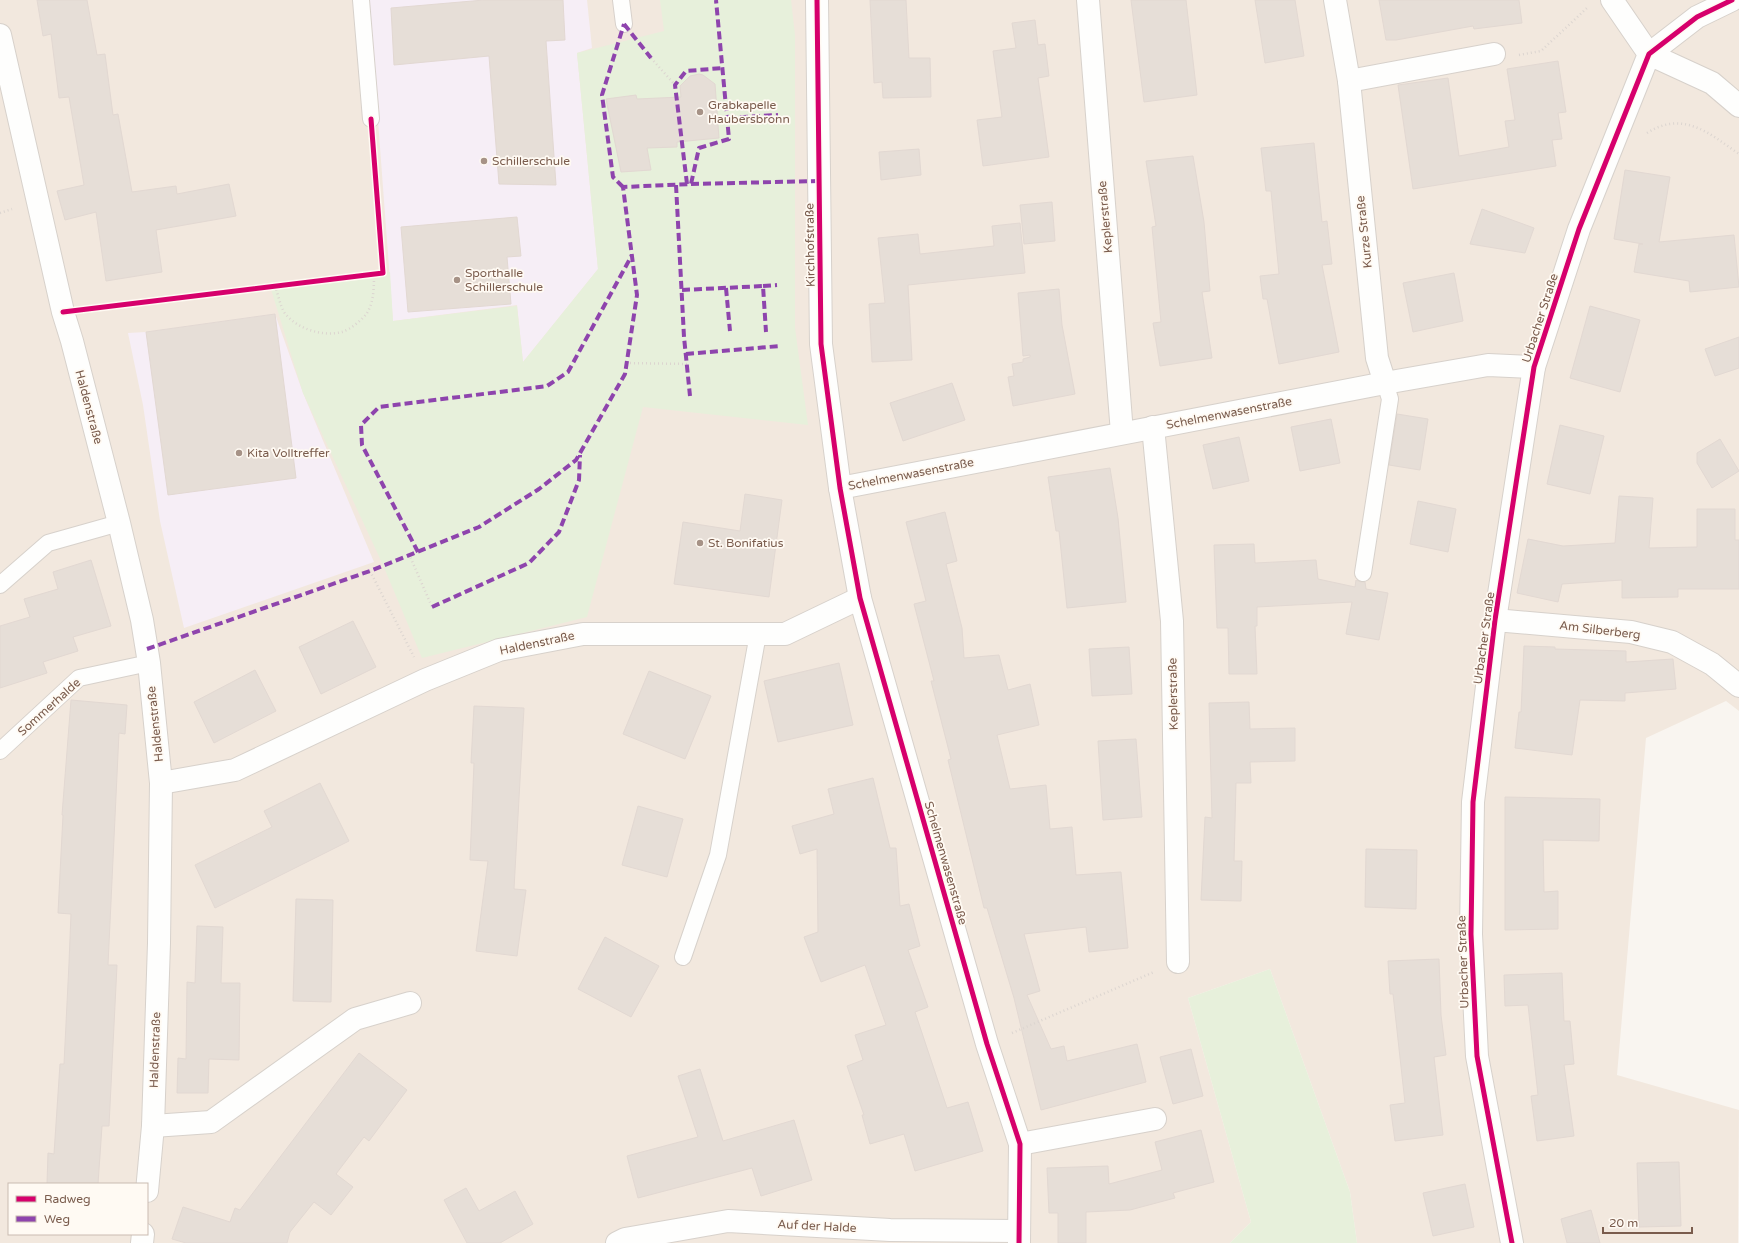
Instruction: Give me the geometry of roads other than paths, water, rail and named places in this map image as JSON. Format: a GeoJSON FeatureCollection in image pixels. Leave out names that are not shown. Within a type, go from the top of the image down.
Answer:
{"type":"FeatureCollection","features":[{"type":"Feature","properties":{"kind":"street","name":"Kirchhofstraße"},"geometry":{"type":"LineString","coordinates":[[817,0],[821,344],[840,488]]}},
{"type":"Feature","properties":{"kind":"street","name":"Keplerstraße"},"geometry":{"type":"LineString","coordinates":[[1088,0],[1122,433]]}},
{"type":"Feature","properties":{"kind":"street","name":"Kurze Straße"},"geometry":{"type":"LineString","coordinates":[[1336,0],[1349,81],[1377,358],[1385,382]]}},
{"type":"Feature","properties":{"kind":"street"},"geometry":{"type":"LineString","coordinates":[[1612,0],[1649,54],[1712,83],[1739,106]]}},
{"type":"Feature","properties":{"kind":"street"},"geometry":{"type":"LineString","coordinates":[[1649,54],[1697,17],[1732,0]]}},
{"type":"Feature","properties":{"kind":"street","name":"Haldenstraße"},"geometry":{"type":"LineString","coordinates":[[0,35],[63,312],[120,523],[142,620],[149,663],[161,783],[159,943],[153,1126],[148,1183]]}},
{"type":"Feature","properties":{"kind":"street"},"geometry":{"type":"LineString","coordinates":[[1349,81],[1494,54]]}},
{"type":"Feature","properties":{"kind":"street","name":"Urbacher Straße"},"geometry":{"type":"LineString","coordinates":[[1512,1243],[1477,1056],[1470,934],[1473,802],[1495,620],[1534,367],[1579,230],[1649,54]]}},
{"type":"Feature","properties":{"kind":"street","name":"Schelmenwasenstraße"},"geometry":{"type":"LineString","coordinates":[[1019,1237],[1020,1144],[987,1044],[860,598],[840,488],[1385,382],[1488,365],[1534,367]]}},
{"type":"Feature","properties":{"kind":"street","name":"Keplerstraße"},"geometry":{"type":"LineString","coordinates":[[1153,427],[1172,621],[1178,962]]}},
{"type":"Feature","properties":{"kind":"street","name":"Haldenstraße"},"geometry":{"type":"LineString","coordinates":[[161,783],[235,770],[426,680],[499,650],[583,634],[785,634],[860,598]]}},
{"type":"Feature","properties":{"kind":"street","name":"Am Silberberg"},"geometry":{"type":"LineString","coordinates":[[1495,620],[1631,632],[1672,642],[1712,664],[1739,686]]}},
{"type":"Feature","properties":{"kind":"street"},"geometry":{"type":"LineString","coordinates":[[153,1126],[211,1122],[355,1019],[410,1003]]}},
{"type":"Feature","properties":{"kind":"street"},"geometry":{"type":"LineString","coordinates":[[1020,1144],[1155,1119]]}},
{"type":"Feature","properties":{"kind":"street","name":"Auf der Halde"},"geometry":{"type":"LineString","coordinates":[[617,1243],[625,1239],[728,1221],[1019,1237]]}},
{"type":"Feature","properties":{"kind":"lane"},"geometry":{"type":"LineString","coordinates":[[362,0],[371,119]]}},
{"type":"Feature","properties":{"kind":"lane"},"geometry":{"type":"LineString","coordinates":[[621,0],[624,24]]}},
{"type":"Feature","properties":{"kind":"lane"},"geometry":{"type":"LineString","coordinates":[[1363,573],[1390,399],[1385,382]]}},
{"type":"Feature","properties":{"kind":"lane"},"geometry":{"type":"LineString","coordinates":[[0,585],[48,543],[120,523]]}},
{"type":"Feature","properties":{"kind":"lane"},"geometry":{"type":"LineString","coordinates":[[683,957],[718,855],[758,634]]}},
{"type":"Feature","properties":{"kind":"lane","name":"Sommerhalde"},"geometry":{"type":"LineString","coordinates":[[0,751],[79,678],[149,663]]}},
{"type":"Feature","properties":{"kind":"place","name":"Grabkapelle Haubersbronn"},"geometry":{"type":"Point","coordinates":[700,112]}},
{"type":"Feature","properties":{"kind":"place","name":"Schillerschule"},"geometry":{"type":"Point","coordinates":[484,161]}},
{"type":"Feature","properties":{"kind":"place","name":"Sporthalle Schillerschule"},"geometry":{"type":"Point","coordinates":[457,280]}},
{"type":"Feature","properties":{"kind":"place","name":"Kita Volltreffer"},"geometry":{"type":"Point","coordinates":[239,453]}},
{"type":"Feature","properties":{"kind":"place","name":"St. Bonifatius"},"geometry":{"type":"Point","coordinates":[700,543]}}]}
